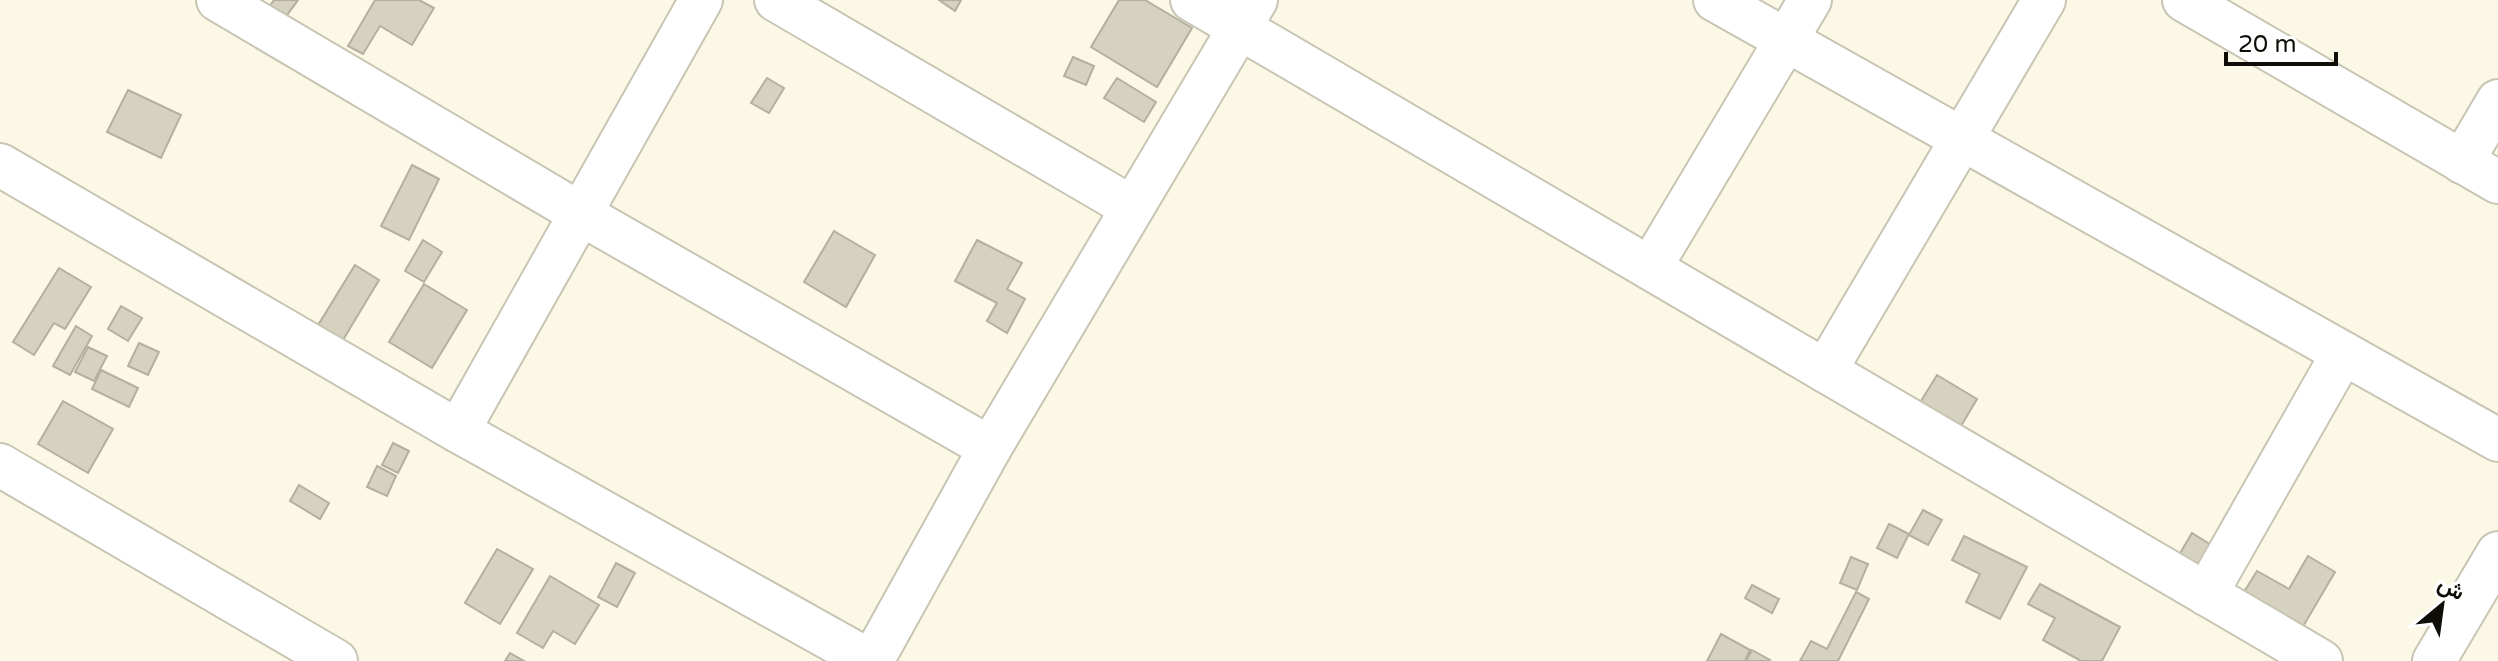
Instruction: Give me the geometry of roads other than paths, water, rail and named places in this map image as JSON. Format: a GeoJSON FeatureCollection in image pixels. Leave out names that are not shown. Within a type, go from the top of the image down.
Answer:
{"type":"FeatureCollection","features":[{"type":"Feature","properties":{"kind":"street"},"geometry":{"type":"LineString","coordinates":[[218,0],[581,214],[990,448]]}},
{"type":"Feature","properties":{"kind":"street"},"geometry":{"type":"LineString","coordinates":[[458,431],[701,0]]}},
{"type":"Feature","properties":{"kind":"street"},"geometry":{"type":"LineString","coordinates":[[776,0],[1131,207]]}},
{"type":"Feature","properties":{"kind":"street"},"geometry":{"type":"LineString","coordinates":[[1192,0],[1248,14],[1650,268],[2206,594],[2300,656]]}},
{"type":"Feature","properties":{"kind":"street"},"geometry":{"type":"LineString","coordinates":[[1715,0],[2498,440]]}},
{"type":"Feature","properties":{"kind":"street"},"geometry":{"type":"LineString","coordinates":[[1650,268],[1810,0]]}},
{"type":"Feature","properties":{"kind":"street"},"geometry":{"type":"LineString","coordinates":[[1825,371],[2044,0]]}},
{"type":"Feature","properties":{"kind":"street"},"geometry":{"type":"LineString","coordinates":[[2184,0],[2498,182]]}},
{"type":"Feature","properties":{"kind":"street"},"geometry":{"type":"LineString","coordinates":[[0,165],[458,431],[871,661],[990,448],[1248,14]]}},
{"type":"Feature","properties":{"kind":"street"},"geometry":{"type":"LineString","coordinates":[[2462,162],[2498,101]]}},
{"type":"Feature","properties":{"kind":"street"},"geometry":{"type":"LineString","coordinates":[[2206,594],[2343,353]]}},
{"type":"Feature","properties":{"kind":"street"},"geometry":{"type":"LineString","coordinates":[[0,465],[336,661]]}},
{"type":"Feature","properties":{"kind":"street"},"geometry":{"type":"LineString","coordinates":[[2434,661],[2498,553]]}}]}
